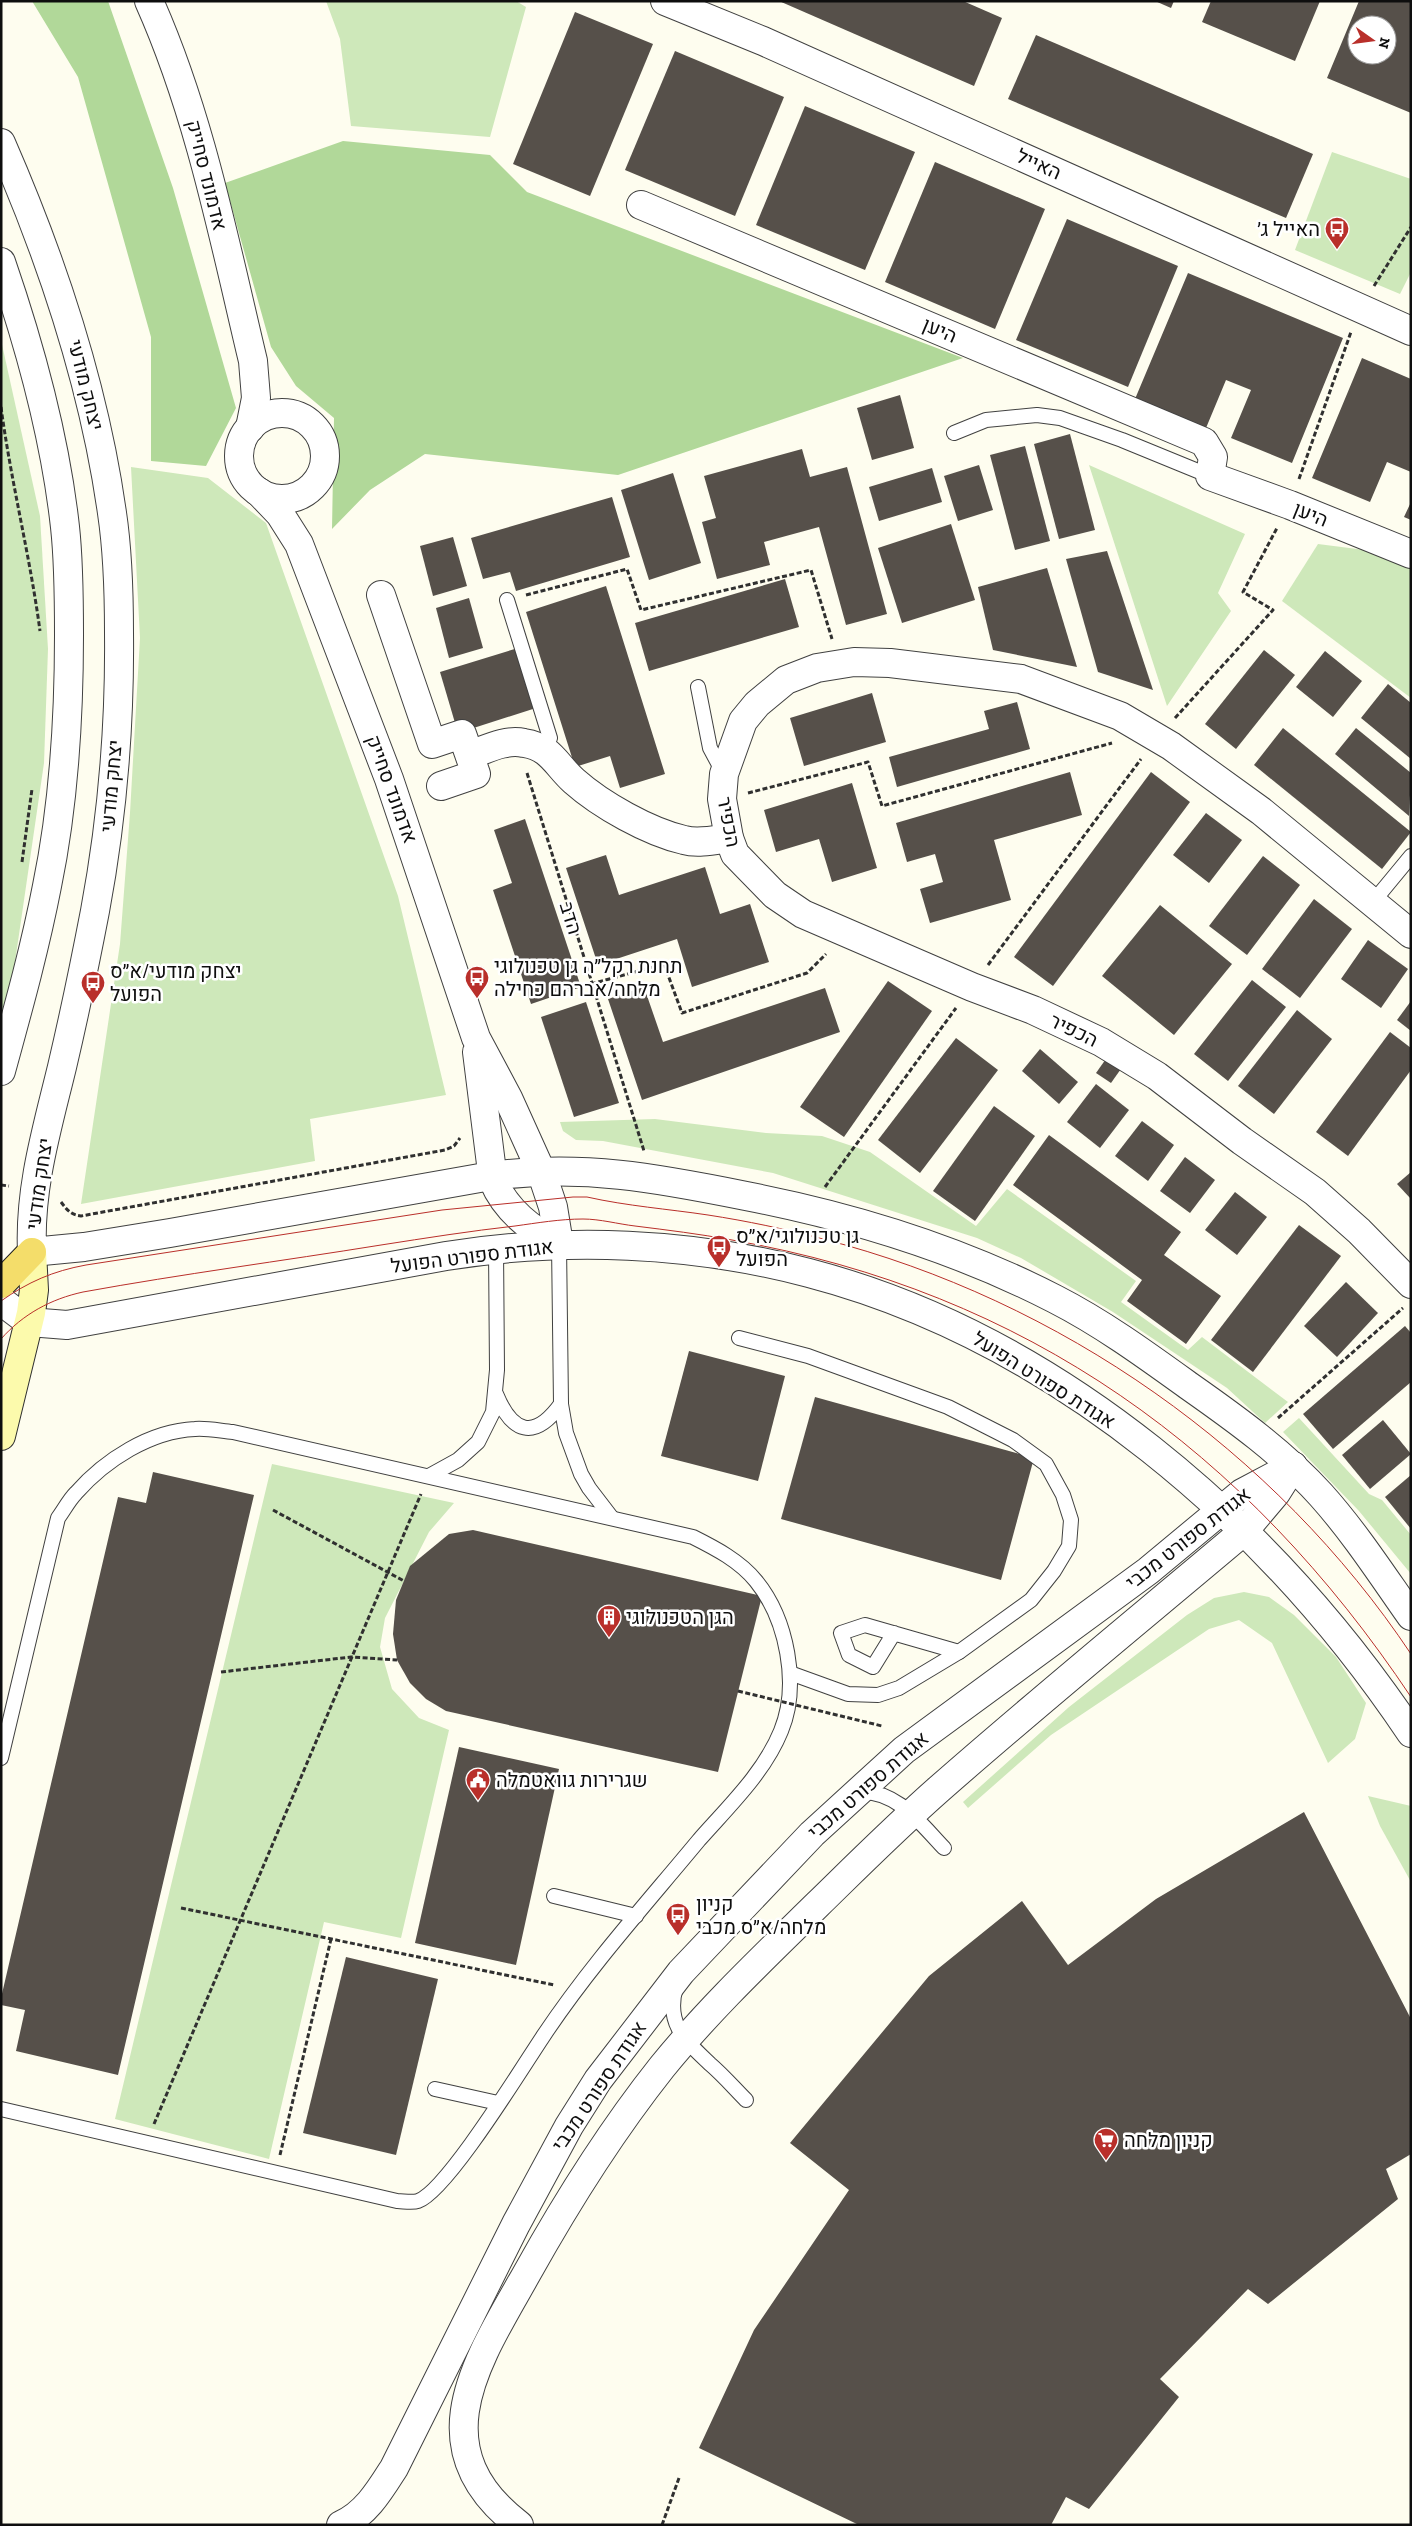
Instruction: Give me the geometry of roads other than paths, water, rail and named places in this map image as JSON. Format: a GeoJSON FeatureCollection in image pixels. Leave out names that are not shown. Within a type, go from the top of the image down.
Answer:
{"type":"FeatureCollection","features":[{"type":"Feature","properties":{"kind":"main road"},"geometry":{"type":"LineString","coordinates":[[1,1255],[32,1252]]}},
{"type":"Feature","properties":{"kind":"main road"},"geometry":{"type":"LineString","coordinates":[[1,1284],[32,1252]]}},
{"type":"Feature","properties":{"kind":"main road","name":"יצחק מודעי"},"geometry":{"type":"LineString","coordinates":[[1,1436],[30,1322],[34,1290],[32,1252]]}},
{"type":"Feature","properties":{"kind":"street","name":"אדמונד סחייק"},"geometry":{"type":"LineString","coordinates":[[149,1],[170,52],[193,119],[252,354],[256,398],[250,428]]}},
{"type":"Feature","properties":{"kind":"street","name":"האייל"},"geometry":{"type":"LineString","coordinates":[[665,1],[763,41],[1411,331]]}},
{"type":"Feature","properties":{"kind":"street","name":"יצחק מודעי"},"geometry":{"type":"LineString","coordinates":[[1,143],[36,225],[72,330],[96,418],[113,515],[118,593],[119,685],[104,861],[87,953],[34,1188],[32,1252]]}},
{"type":"Feature","properties":{"kind":"street","name":"היען"},"geometry":{"type":"LineString","coordinates":[[641,205],[1204,442],[1213,456],[1210,476],[1290,505],[1411,554]]}},
{"type":"Feature","properties":{"kind":"street"},"geometry":{"type":"LineString","coordinates":[[1,262],[29,343],[60,491],[66,529],[69,670],[65,755],[48,885],[1,1071]]}},
{"type":"Feature","properties":{"kind":"street","name":"אדמונד סחייק"},"geometry":{"type":"LineString","coordinates":[[252,354],[270,388],[280,400],[299,416]]}},
{"type":"Feature","properties":{"kind":"street"},"geometry":{"type":"LineString","coordinates":[[285,413],[299,416],[315,428],[324,446],[323,466],[314,484],[304,493],[285,499],[271,498],[259,492],[245,478],[239,459],[242,439],[260,419],[272,414],[285,413]]}},
{"type":"Feature","properties":{"kind":"street","name":"אדמונד סחייק"},"geometry":{"type":"LineString","coordinates":[[299,544],[301,511],[314,484]]}},
{"type":"Feature","properties":{"kind":"street","name":"אדמונד סחייק"},"geometry":{"type":"LineString","coordinates":[[259,492],[280,514],[299,544],[389,779],[476,1038],[512,1106],[541,1171],[554,1215],[558,1244]]}},
{"type":"Feature","properties":{"kind":"street"},"geometry":{"type":"LineString","coordinates":[[381,594],[432,744],[462,734],[476,774],[441,786]]}},
{"type":"Feature","properties":{"kind":"street","name":"הכפיר"},"geometry":{"type":"LineString","coordinates":[[1411,934],[1261,811],[1149,733],[1120,716],[1021,679],[890,663],[854,662],[817,668],[786,680],[757,704],[743,721],[723,787],[729,838],[735,854],[775,895],[803,914],[972,987],[1033,1010],[1092,1038],[1157,1076],[1242,1141],[1315,1192],[1359,1232],[1411,1284]]}},
{"type":"Feature","properties":{"kind":"street"},"geometry":{"type":"LineString","coordinates":[[470,755],[504,742],[517,742],[545,750],[558,761],[573,780],[588,792],[661,833],[686,841],[729,838]]}},
{"type":"Feature","properties":{"kind":"street","name":"אדמונד סחייק"},"geometry":{"type":"LineString","coordinates":[[476,1038],[491,1176],[501,1196],[512,1210],[528,1224],[558,1244]]}},
{"type":"Feature","properties":{"kind":"street"},"geometry":{"type":"LineString","coordinates":[[32,1252],[161,1234],[491,1176],[541,1171],[590,1171],[640,1176],[802,1207],[883,1228],[970,1259],[1057,1300],[1093,1321],[1228,1414],[1293,1466],[1345,1523],[1411,1616]]}},
{"type":"Feature","properties":{"kind":"street","name":"אגודת ספורט הפועל"},"geometry":{"type":"LineString","coordinates":[[1,1301],[30,1322],[57,1326],[255,1289],[496,1248],[558,1244],[693,1252],[749,1260],[810,1273],[872,1293],[968,1333],[1025,1364],[1072,1393],[1156,1454],[1222,1509],[1244,1531],[1356,1656],[1411,1733]]}},
{"type":"Feature","properties":{"kind":"street","name":"אגודת ספורט מכבי"},"geometry":{"type":"LineString","coordinates":[[341,2525],[363,2509],[382,2487],[516,2224],[569,2126],[598,2080],[680,1972],[812,1834],[904,1750],[1148,1572],[1242,1493],[1293,1466]]}},
{"type":"Feature","properties":{"kind":"street","name":"אגודת ספורט מכבי"},"geometry":{"type":"LineString","coordinates":[[519,2525],[493,2503],[481,2488],[470,2463],[464,2438],[463,2408],[469,2386],[510,2304],[551,2230],[641,2095],[684,2040],[723,1997],[911,1814],[1244,1531],[1276,1493],[1293,1466]]}},
{"type":"Feature","properties":{"kind":"lane","name":"היען"},"geometry":{"type":"LineString","coordinates":[[954,433],[986,420],[1037,415],[1060,418],[1122,440],[1210,476]]}},
{"type":"Feature","properties":{"kind":"lane"},"geometry":{"type":"LineString","coordinates":[[506,600],[550,738],[545,750]]}},
{"type":"Feature","properties":{"kind":"lane"},"geometry":{"type":"LineString","coordinates":[[698,687],[710,748],[723,787]]}},
{"type":"Feature","properties":{"kind":"lane"},"geometry":{"type":"LineString","coordinates":[[1373,902],[1411,856]]}},
{"type":"Feature","properties":{"kind":"lane"},"geometry":{"type":"LineString","coordinates":[[558,1244],[561,1404],[566,1433],[580,1474],[612,1518]]}},
{"type":"Feature","properties":{"kind":"lane"},"geometry":{"type":"LineString","coordinates":[[429,1476],[458,1460],[478,1442],[493,1412],[496,1393],[496,1248]]}},
{"type":"Feature","properties":{"kind":"lane"},"geometry":{"type":"LineString","coordinates":[[739,1338],[808,1356],[948,1407],[1013,1440],[1046,1464],[1063,1495],[1071,1520],[1069,1546],[1054,1571],[1030,1600],[959,1652],[898,1688],[878,1696],[848,1694],[790,1674]]}},
{"type":"Feature","properties":{"kind":"lane"},"geometry":{"type":"LineString","coordinates":[[496,1393],[503,1411],[511,1421],[523,1427],[535,1427],[545,1424],[561,1404]]}},
{"type":"Feature","properties":{"kind":"lane"},"geometry":{"type":"LineString","coordinates":[[1,1758],[58,1518],[75,1493],[134,1446],[166,1434],[195,1429],[233,1432],[693,1536],[722,1552],[756,1581],[779,1619],[790,1674],[788,1705],[781,1731],[763,1763],[577,1990],[446,2176],[432,2193],[417,2202],[397,2201],[1,2110]]}},
{"type":"Feature","properties":{"kind":"lane"},"geometry":{"type":"LineString","coordinates":[[894,1633],[959,1652]]}},
{"type":"Feature","properties":{"kind":"lane"},"geometry":{"type":"LineString","coordinates":[[856,1792],[871,1791],[884,1794],[911,1814],[944,1848]]}},
{"type":"Feature","properties":{"kind":"lane"},"geometry":{"type":"LineString","coordinates":[[554,1896],[636,1916]]}},
{"type":"Feature","properties":{"kind":"lane"},"geometry":{"type":"LineString","coordinates":[[680,1972],[674,1994],[673,2011],[684,2040],[746,2100]]}},
{"type":"Feature","properties":{"kind":"lane"},"geometry":{"type":"LineString","coordinates":[[435,2089],[498,2104]]}},
{"type":"Feature","properties":{"kind":"tram line"},"geometry":{"type":"LineString","coordinates":[[1,1301],[41,1278],[63,1270],[86,1265],[442,1210],[573,1197],[587,1197],[723,1217],[809,1235],[911,1266],[996,1301],[1077,1343],[1155,1393],[1228,1449],[1295,1512],[1356,1580],[1411,1654]]}},
{"type":"Feature","properties":{"kind":"tram line"},"geometry":{"type":"LineString","coordinates":[[1,1339],[19,1322],[38,1309],[49,1303],[83,1292],[431,1237],[557,1220],[596,1220],[708,1236],[839,1264],[939,1299],[1033,1342],[1120,1395],[1201,1458],[1277,1529],[1347,1609],[1411,1697]]}},
{"type":"Feature","properties":{"kind":"place","name":"האייל ג׳"},"geometry":{"type":"Point","coordinates":[1337,250]}},
{"type":"Feature","properties":{"kind":"place","name":"תחנת רקל״ה גן טכנולוגי מלחה/אברהם כחילה"},"geometry":{"type":"Point","coordinates":[477,999]}},
{"type":"Feature","properties":{"kind":"place","name":"יצחק מודעי/א״ס הפועל"},"geometry":{"type":"Point","coordinates":[93,1004]}},
{"type":"Feature","properties":{"kind":"place","name":"גן טכנולוגי/א״ס הפועל"},"geometry":{"type":"Point","coordinates":[719,1268]}},
{"type":"Feature","properties":{"kind":"place","name":"הגן הטכנולוגי"},"geometry":{"type":"Point","coordinates":[609,1638]}},
{"type":"Feature","properties":{"kind":"place","name":"שגרירות גוואטמלה"},"geometry":{"type":"Point","coordinates":[478,1801]}},
{"type":"Feature","properties":{"kind":"place","name":"קניון מלחה/א״ס מכבי"},"geometry":{"type":"Point","coordinates":[678,1936]}},
{"type":"Feature","properties":{"kind":"place","name":"קניון מלחה"},"geometry":{"type":"Point","coordinates":[1106,2161]}}]}
